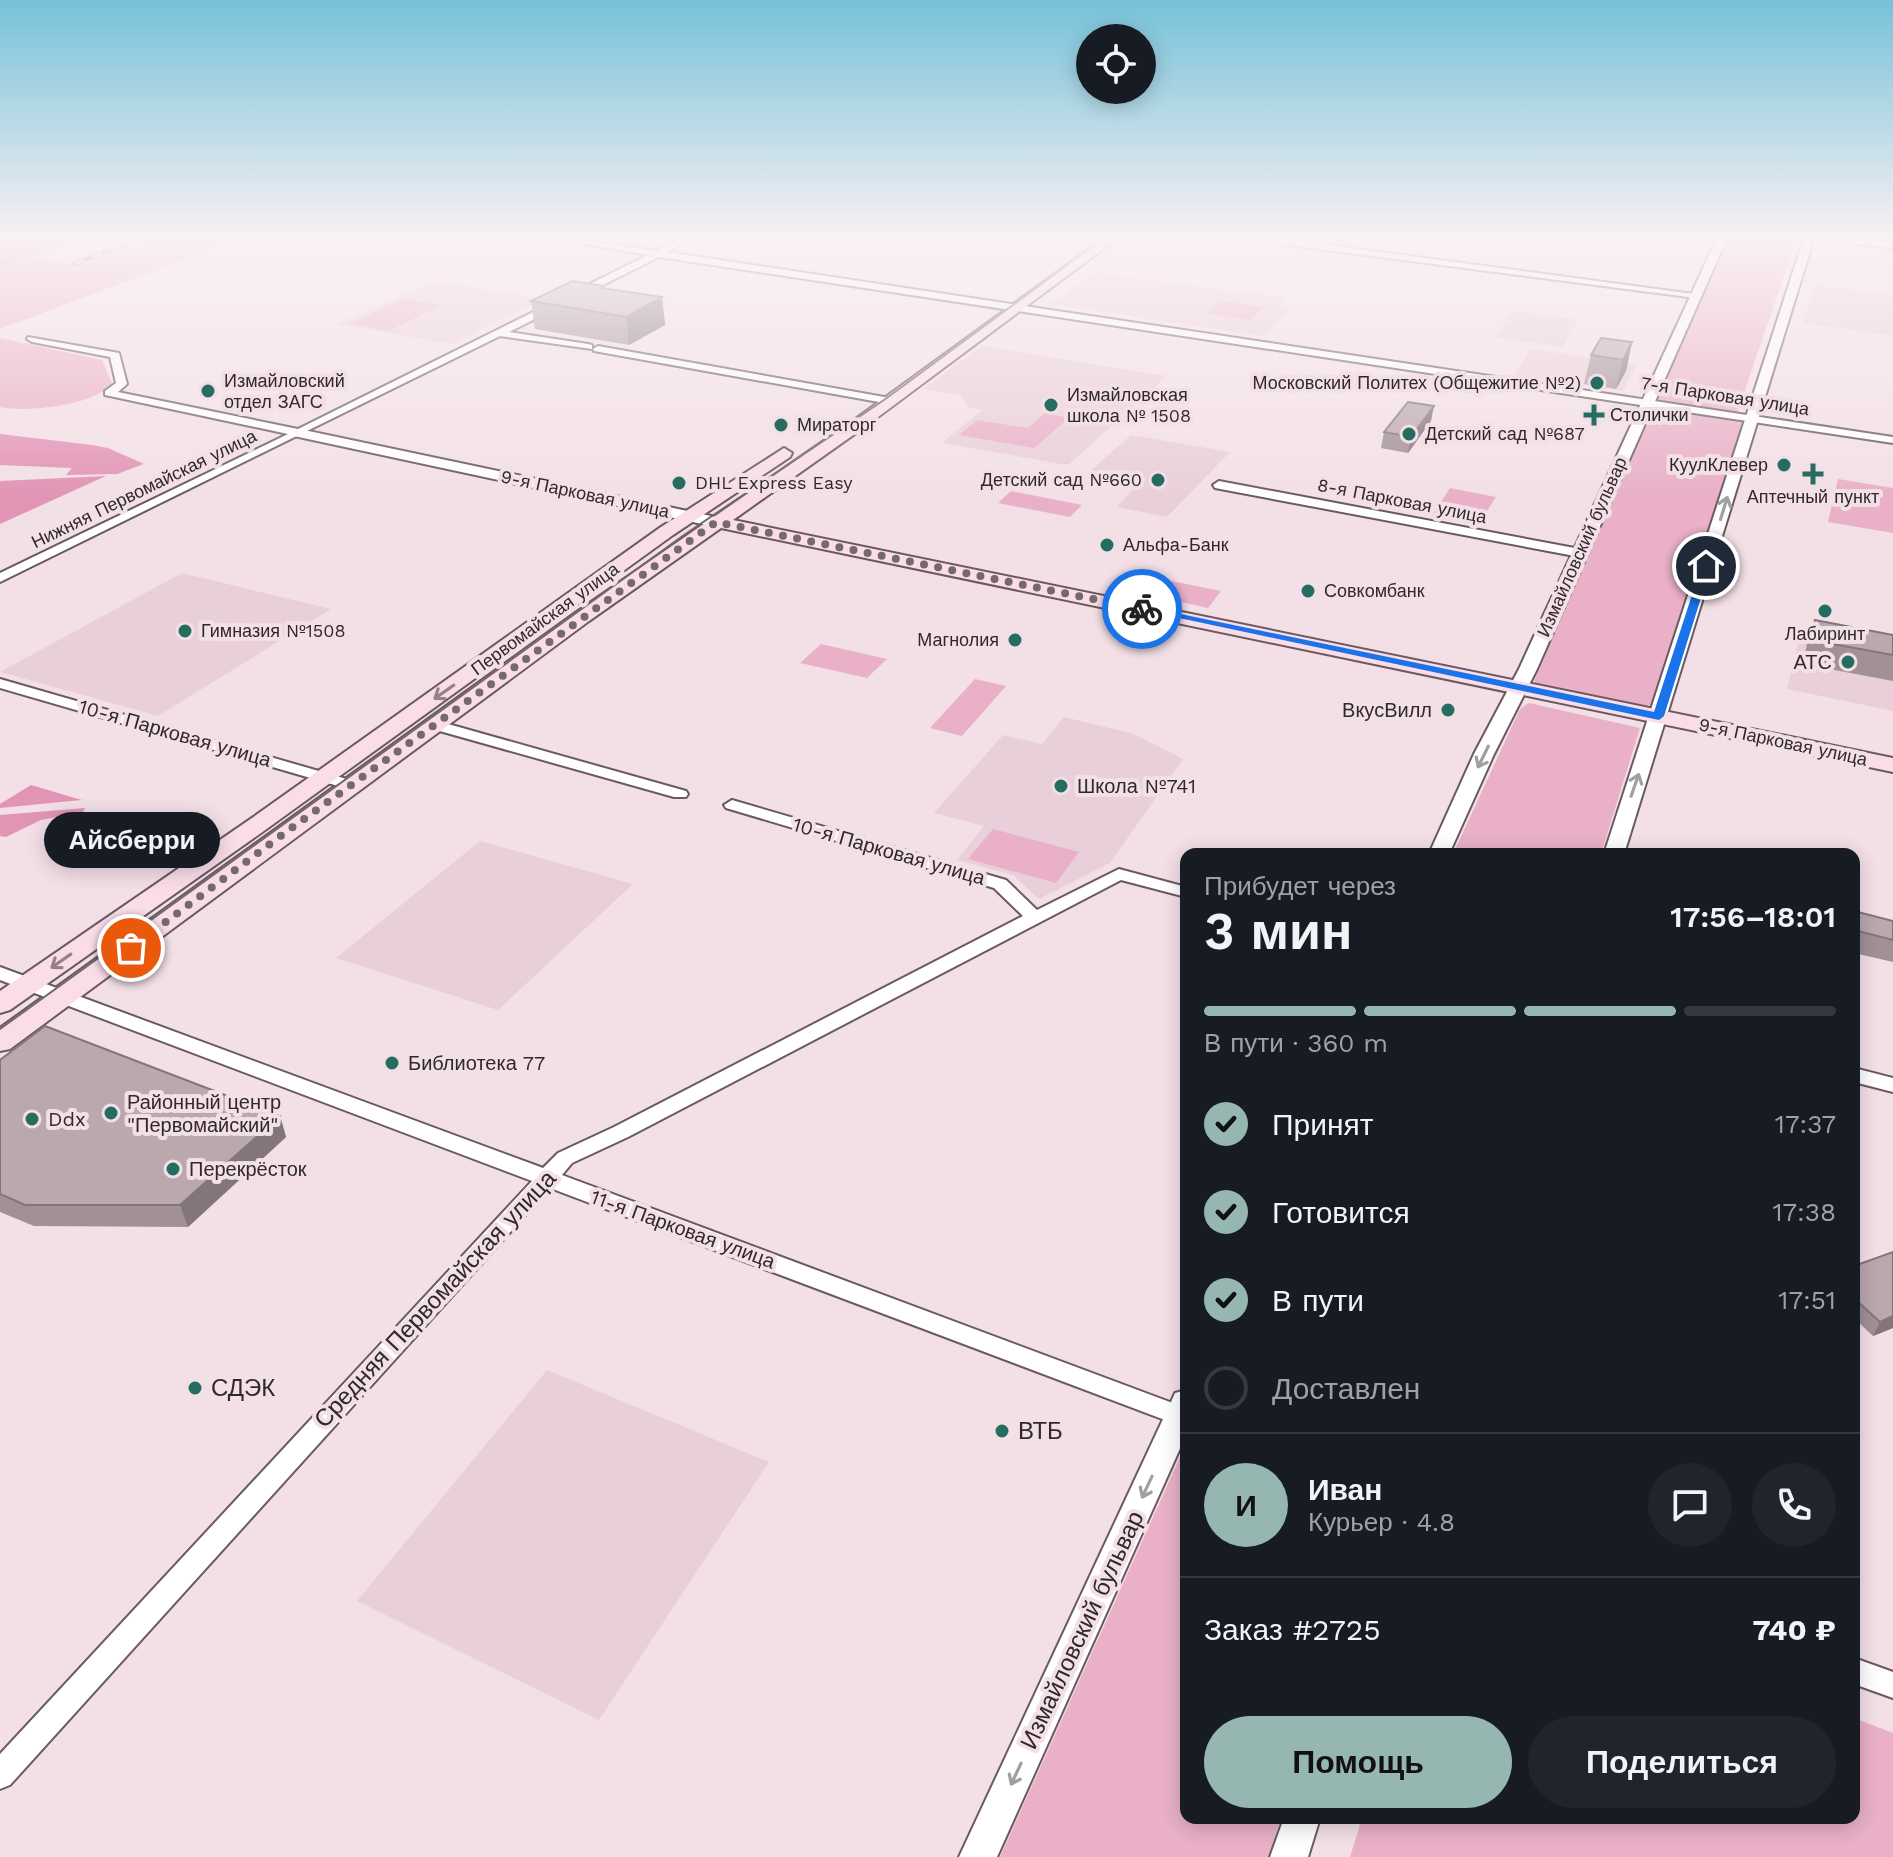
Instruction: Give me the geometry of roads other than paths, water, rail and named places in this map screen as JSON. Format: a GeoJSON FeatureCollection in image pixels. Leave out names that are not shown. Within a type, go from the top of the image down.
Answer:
{"type":"FeatureCollection","features":[{"type":"Feature","properties":{"kind":"main road","name":"Первомайская улица"},"geometry":{"type":"LineString","coordinates":[[0,1004],[690,516],[869,398],[970,325]]}},
{"type":"Feature","properties":{"kind":"main road","name":"Первомайская улица"},"geometry":{"type":"LineString","coordinates":[[0,1042],[434,725],[995,325]]}},
{"type":"Feature","properties":{"kind":"main road","name":"9-я Парковая улица"},"geometry":{"type":"LineString","coordinates":[[716,522],[1893,765]]}},
{"type":"Feature","properties":{"kind":"street","name":"Нижняя Первомайская улица"},"geometry":{"type":"LineString","coordinates":[[0,578],[515,325]]}},
{"type":"Feature","properties":{"kind":"street","name":"7-я Парковая улица"},"geometry":{"type":"LineString","coordinates":[[1129,325],[1893,440]]}},
{"type":"Feature","properties":{"kind":"street","name":"Измайловский бульвар"},"geometry":{"type":"LineString","coordinates":[[1442,848],[1682,325]]}},
{"type":"Feature","properties":{"kind":"street"},"geometry":{"type":"LineString","coordinates":[[1616,848],[1782,325]]}},
{"type":"Feature","properties":{"kind":"street"},"geometry":{"type":"LineString","coordinates":[[498,333],[890,401]]}},
{"type":"Feature","properties":{"kind":"street","name":"9-я Парковая улица"},"geometry":{"type":"LineString","coordinates":[[32,339],[115,355],[122,384],[109,393],[716,522]]}},
{"type":"Feature","properties":{"kind":"street","name":"8-я Парковая улица"},"geometry":{"type":"LineString","coordinates":[[1219,485],[1580,553]]}},
{"type":"Feature","properties":{"kind":"street","name":"10-я Парковая улица"},"geometry":{"type":"LineString","coordinates":[[0,683],[351,785]]}},
{"type":"Feature","properties":{"kind":"street"},"geometry":{"type":"LineString","coordinates":[[434,725],[680,794]]}},
{"type":"Feature","properties":{"kind":"street","name":"10-я Парковая улица"},"geometry":{"type":"LineString","coordinates":[[732,805],[1000,884],[1035,918]]}},
{"type":"Feature","properties":{"kind":"street","name":"Средняя Первомайская улица"},"geometry":{"type":"LineString","coordinates":[[0,1775],[565,1158],[1119,874],[1180,890]]}},
{"type":"Feature","properties":{"kind":"street","name":"11-я Парковая улица"},"geometry":{"type":"LineString","coordinates":[[0,973],[545,1178],[1180,1411]]}},
{"type":"Feature","properties":{"kind":"street"},"geometry":{"type":"LineString","coordinates":[[1860,1077],[1893,1085]]}},
{"type":"Feature","properties":{"kind":"street","name":"Измайловский бульвар"},"geometry":{"type":"LineString","coordinates":[[978,1857],[1180,1421]]}},
{"type":"Feature","properties":{"kind":"street"},"geometry":{"type":"LineString","coordinates":[[1860,1673],[1893,1685]]}},
{"type":"Feature","properties":{"kind":"street"},"geometry":{"type":"LineString","coordinates":[[1289,1857],[1300,1824]]}},
{"type":"Feature","properties":{"kind":"tram line"},"geometry":{"type":"LineString","coordinates":[[0,1029],[684,535],[884,400],[986,325]]}},
{"type":"Feature","properties":{"kind":"place","name":"Московский Политех (Общежитие №2)"},"geometry":{"type":"Point","coordinates":[1597,383]}},
{"type":"Feature","properties":{"kind":"place","name":"Измайловский отдел ЗАГС"},"geometry":{"type":"Point","coordinates":[208,391]}},
{"type":"Feature","properties":{"kind":"place","name":"Измайловская школа № 1508"},"geometry":{"type":"Point","coordinates":[1051,405]}},
{"type":"Feature","properties":{"kind":"place","name":"Столички"},"geometry":{"type":"Point","coordinates":[1594,415]}},
{"type":"Feature","properties":{"kind":"place","name":"Мираторг"},"geometry":{"type":"Point","coordinates":[781,425]}},
{"type":"Feature","properties":{"kind":"place","name":"Детский сад №687"},"geometry":{"type":"Point","coordinates":[1409,434]}},
{"type":"Feature","properties":{"kind":"place","name":"КуулКлевер"},"geometry":{"type":"Point","coordinates":[1784,465]}},
{"type":"Feature","properties":{"kind":"place","name":"Аптечный пункт"},"geometry":{"type":"Point","coordinates":[1813,474]}},
{"type":"Feature","properties":{"kind":"place","name":"Детский сад №660"},"geometry":{"type":"Point","coordinates":[1158,480]}},
{"type":"Feature","properties":{"kind":"place","name":"DHL Express Easy"},"geometry":{"type":"Point","coordinates":[679,483]}},
{"type":"Feature","properties":{"kind":"place","name":"Альфа-Банк"},"geometry":{"type":"Point","coordinates":[1107,545]}},
{"type":"Feature","properties":{"kind":"place","name":"Совкомбанк"},"geometry":{"type":"Point","coordinates":[1308,591]}},
{"type":"Feature","properties":{"kind":"place","name":"Лабиринт"},"geometry":{"type":"Point","coordinates":[1825,611]}},
{"type":"Feature","properties":{"kind":"place","name":"Гимназия №1508"},"geometry":{"type":"Point","coordinates":[185,631]}},
{"type":"Feature","properties":{"kind":"place","name":"Магнолия"},"geometry":{"type":"Point","coordinates":[1015,640]}},
{"type":"Feature","properties":{"kind":"place","name":"АТС"},"geometry":{"type":"Point","coordinates":[1848,662]}},
{"type":"Feature","properties":{"kind":"place","name":"ВкусВилл"},"geometry":{"type":"Point","coordinates":[1448,710]}},
{"type":"Feature","properties":{"kind":"place","name":"Школа №741"},"geometry":{"type":"Point","coordinates":[1061,786]}},
{"type":"Feature","properties":{"kind":"place","name":"Айсберри"},"geometry":{"type":"Point","coordinates":[131,948]}},
{"type":"Feature","properties":{"kind":"place","name":"Библиотека 77"},"geometry":{"type":"Point","coordinates":[392,1063]}},
{"type":"Feature","properties":{"kind":"place","name":"Районный центр \"Первомайский\""},"geometry":{"type":"Point","coordinates":[111,1113]}},
{"type":"Feature","properties":{"kind":"place","name":"Ddx"},"geometry":{"type":"Point","coordinates":[32,1119]}},
{"type":"Feature","properties":{"kind":"place","name":"Перекрёсток"},"geometry":{"type":"Point","coordinates":[173,1169]}},
{"type":"Feature","properties":{"kind":"place","name":"СДЭК"},"geometry":{"type":"Point","coordinates":[195,1388]}},
{"type":"Feature","properties":{"kind":"place","name":"ВТБ"},"geometry":{"type":"Point","coordinates":[1002,1431]}}]}
